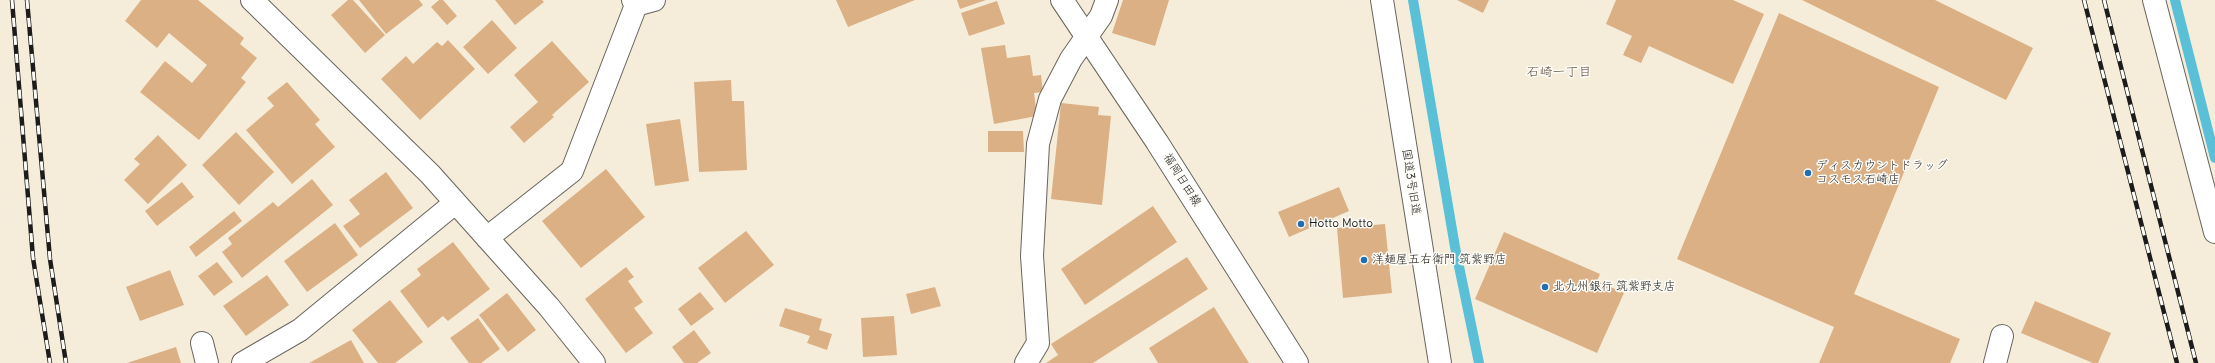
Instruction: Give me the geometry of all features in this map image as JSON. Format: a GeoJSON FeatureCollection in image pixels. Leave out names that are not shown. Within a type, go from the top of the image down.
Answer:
{"type":"FeatureCollection","features":[{"type":"Feature","properties":{"kind":"street"},"geometry":{"type":"LineString","coordinates":[[252,0],[430,174],[549,307],[594,363]]}},
{"type":"Feature","properties":{"kind":"street","name":"福岡日田線"},"geometry":{"type":"LineString","coordinates":[[1062,0],[1158,142],[1297,363]]}},
{"type":"Feature","properties":{"kind":"street"},"geometry":{"type":"LineString","coordinates":[[1026,363],[1038,343],[1032,256],[1038,144],[1050,99],[1071,59],[1101,16],[1107,0]]}},
{"type":"Feature","properties":{"kind":"street","name":"国道3号旧道"},"geometry":{"type":"LineString","coordinates":[[1382,0],[1440,363]]}},
{"type":"Feature","properties":{"kind":"street"},"geometry":{"type":"LineString","coordinates":[[2154,0],[2215,232]]}},
{"type":"Feature","properties":{"kind":"street"},"geometry":{"type":"LineString","coordinates":[[487,238],[572,171],[641,2]]}},
{"type":"Feature","properties":{"kind":"street"},"geometry":{"type":"LineString","coordinates":[[243,363],[300,330],[455,203]]}},
{"type":"Feature","properties":{"kind":"street"},"geometry":{"type":"LineString","coordinates":[[1995,363],[2002,336]]}},
{"type":"Feature","properties":{"kind":"building"},"geometry":{"type":"Polygon","coordinates":[[[141,0],[198,0],[244,38],[240,44],[257,58],[241,78],[246,82],[199,140],[140,92],[165,61],[192,83],[207,65],[169,33],[157,48],[125,21],[141,0]]]}},
{"type":"Feature","properties":{"kind":"building"},"geometry":{"type":"Polygon","coordinates":[[[348,0],[353,0],[385,35],[365,53],[331,15],[348,0]]]}},
{"type":"Feature","properties":{"kind":"building"},"geometry":{"type":"Polygon","coordinates":[[[359,0],[419,0],[423,5],[386,34],[359,0]]]}},
{"type":"Feature","properties":{"kind":"building"},"geometry":{"type":"Polygon","coordinates":[[[439,0],[443,0],[457,16],[447,25],[431,7],[439,0]]]}},
{"type":"Feature","properties":{"kind":"building"},"geometry":{"type":"Polygon","coordinates":[[[495,0],[542,0],[544,2],[515,25],[495,0]]]}},
{"type":"Feature","properties":{"kind":"building"},"geometry":{"type":"Polygon","coordinates":[[[836,0],[915,0],[848,27],[836,0]]]}},
{"type":"Feature","properties":{"kind":"building"},"geometry":{"type":"Polygon","coordinates":[[[957,0],[986,0],[960,9],[957,0]]]}},
{"type":"Feature","properties":{"kind":"building"},"geometry":{"type":"Polygon","coordinates":[[[1123,0],[1169,0],[1155,46],[1112,33],[1123,0]]]}},
{"type":"Feature","properties":{"kind":"building"},"geometry":{"type":"Polygon","coordinates":[[[1457,0],[1489,0],[1483,13],[1457,0]]]}},
{"type":"Feature","properties":{"kind":"building"},"geometry":{"type":"Polygon","coordinates":[[[1616,0],[1733,0],[1764,14],[1733,84],[1649,46],[1641,63],[1623,55],[1632,36],[1606,24],[1616,0]]]}},
{"type":"Feature","properties":{"kind":"building"},"geometry":{"type":"Polygon","coordinates":[[[1802,0],[1935,0],[2033,48],[2006,100],[1802,0]]]}},
{"type":"Feature","properties":{"kind":"building"},"geometry":{"type":"Polygon","coordinates":[[[997,1],[1005,24],[969,36],[961,13],[997,1]]]}},
{"type":"Feature","properties":{"kind":"building","name":"ディスカウントドラッグ コスモス石崎店"},"geometry":{"type":"Polygon","coordinates":[[[1779,13],[1939,87],[1854,294],[1960,339],[1950,363],[1819,363],[1834,327],[1677,259],[1779,13]]]}},
{"type":"Feature","properties":{"kind":"building"},"geometry":{"type":"Polygon","coordinates":[[[492,20],[517,48],[488,74],[463,47],[492,20]]]}},
{"type":"Feature","properties":{"kind":"building"},"geometry":{"type":"Polygon","coordinates":[[[448,40],[475,69],[420,120],[381,79],[406,56],[413,64],[437,42],[442,46],[448,40]]]}},
{"type":"Feature","properties":{"kind":"building"},"geometry":{"type":"Polygon","coordinates":[[[552,41],[589,82],[552,115],[554,117],[524,143],[510,127],[538,102],[514,75],[552,41]]]}},
{"type":"Feature","properties":{"kind":"building"},"geometry":{"type":"Polygon","coordinates":[[[1005,45],[1007,58],[1030,55],[1033,76],[1041,75],[1043,92],[1034,93],[1037,116],[994,124],[981,48],[1005,45]]]}},
{"type":"Feature","properties":{"kind":"building"},"geometry":{"type":"Polygon","coordinates":[[[731,80],[732,101],[744,101],[747,170],[699,172],[694,82],[731,80]]]}},
{"type":"Feature","properties":{"kind":"building"},"geometry":{"type":"Polygon","coordinates":[[[287,82],[320,120],[315,124],[335,147],[292,184],[246,130],[274,106],[267,98],[287,82]]]}},
{"type":"Feature","properties":{"kind":"building"},"geometry":{"type":"Polygon","coordinates":[[[1061,103],[1099,107],[1098,115],[1111,116],[1102,205],[1051,199],[1061,103]]]}},
{"type":"Feature","properties":{"kind":"building"},"geometry":{"type":"Polygon","coordinates":[[[680,119],[689,181],[655,186],[646,124],[680,119]]]}},
{"type":"Feature","properties":{"kind":"building"},"geometry":{"type":"Polygon","coordinates":[[[988,131],[1023,131],[1024,152],[988,152],[988,131]]]}},
{"type":"Feature","properties":{"kind":"building"},"geometry":{"type":"Polygon","coordinates":[[[236,132],[274,172],[239,205],[202,165],[236,132]]]}},
{"type":"Feature","properties":{"kind":"building"},"geometry":{"type":"Polygon","coordinates":[[[158,135],[187,165],[148,204],[124,180],[140,164],[134,159],[158,135]]]}},
{"type":"Feature","properties":{"kind":"building"},"geometry":{"type":"Polygon","coordinates":[[[606,169],[645,217],[581,268],[542,221],[606,169]]]}},
{"type":"Feature","properties":{"kind":"building"},"geometry":{"type":"Polygon","coordinates":[[[386,172],[413,208],[360,248],[343,226],[360,214],[349,200],[386,172]]]}},
{"type":"Feature","properties":{"kind":"building"},"geometry":{"type":"Polygon","coordinates":[[[312,179],[333,205],[242,278],[222,252],[232,244],[228,238],[273,202],[278,207],[312,179]]]}},
{"type":"Feature","properties":{"kind":"building"},"geometry":{"type":"Polygon","coordinates":[[[182,182],[194,197],[157,226],[145,211],[182,182]]]}},
{"type":"Feature","properties":{"kind":"building","name":"Hotto Motto"},"geometry":{"type":"Polygon","coordinates":[[[1339,187],[1349,211],[1289,237],[1278,212],[1339,187]]]}},
{"type":"Feature","properties":{"kind":"building"},"geometry":{"type":"Polygon","coordinates":[[[1153,206],[1177,242],[1085,305],[1061,269],[1153,206]]]}},
{"type":"Feature","properties":{"kind":"building"},"geometry":{"type":"Polygon","coordinates":[[[234,211],[242,221],[196,257],[189,247],[234,211]]]}},
{"type":"Feature","properties":{"kind":"building"},"geometry":{"type":"Polygon","coordinates":[[[335,223],[358,255],[307,292],[284,261],[335,223]]]}},
{"type":"Feature","properties":{"kind":"building","name":"洋麺屋五右衛門 筑紫野店"},"geometry":{"type":"Polygon","coordinates":[[[1385,224],[1392,293],[1343,298],[1337,228],[1385,224]]]}},
{"type":"Feature","properties":{"kind":"building"},"geometry":{"type":"Polygon","coordinates":[[[746,231],[774,265],[725,303],[698,268],[746,231]]]}},
{"type":"Feature","properties":{"kind":"building","name":"北九州銀行 筑紫野支店"},"geometry":{"type":"Polygon","coordinates":[[[1504,232],[1600,274],[1597,281],[1624,293],[1597,353],[1475,299],[1504,232]]]}},
{"type":"Feature","properties":{"kind":"building"},"geometry":{"type":"Polygon","coordinates":[[[453,242],[490,289],[448,321],[443,316],[428,328],[400,291],[421,275],[417,269],[453,242]]]}},
{"type":"Feature","properties":{"kind":"building"},"geometry":{"type":"Polygon","coordinates":[[[1187,257],[1208,289],[1093,363],[1046,363],[1058,355],[1051,344],[1187,257]]]}},
{"type":"Feature","properties":{"kind":"building"},"geometry":{"type":"Polygon","coordinates":[[[217,262],[233,282],[214,296],[198,276],[217,262]]]}},
{"type":"Feature","properties":{"kind":"building"},"geometry":{"type":"Polygon","coordinates":[[[626,267],[634,277],[628,281],[643,302],[634,308],[653,333],[626,353],[585,299],[626,267]]]}},
{"type":"Feature","properties":{"kind":"building"},"geometry":{"type":"Polygon","coordinates":[[[170,270],[184,305],[140,321],[126,287],[170,270]]]}},
{"type":"Feature","properties":{"kind":"building"},"geometry":{"type":"Polygon","coordinates":[[[267,275],[289,305],[246,336],[223,306],[267,275]]]}},
{"type":"Feature","properties":{"kind":"building"},"geometry":{"type":"Polygon","coordinates":[[[935,287],[941,306],[911,314],[906,294],[935,287]]]}},
{"type":"Feature","properties":{"kind":"building"},"geometry":{"type":"Polygon","coordinates":[[[700,292],[714,309],[691,326],[678,309],[700,292]]]}},
{"type":"Feature","properties":{"kind":"building"},"geometry":{"type":"Polygon","coordinates":[[[507,293],[536,330],[508,352],[479,315],[507,293]]]}},
{"type":"Feature","properties":{"kind":"building"},"geometry":{"type":"Polygon","coordinates":[[[390,300],[423,342],[395,363],[378,363],[352,330],[390,300]]]}},
{"type":"Feature","properties":{"kind":"building"},"geometry":{"type":"Polygon","coordinates":[[[2035,301],[2111,333],[2098,363],[2093,363],[2021,333],[2035,301]]]}},
{"type":"Feature","properties":{"kind":"building"},"geometry":{"type":"Polygon","coordinates":[[[1214,307],[1249,363],[1158,363],[1149,348],[1214,307]]]}},
{"type":"Feature","properties":{"kind":"building"},"geometry":{"type":"Polygon","coordinates":[[[785,308],[822,319],[819,330],[832,334],[827,350],[807,343],[810,336],[779,326],[785,308]]]}},
{"type":"Feature","properties":{"kind":"building"},"geometry":{"type":"Polygon","coordinates":[[[894,316],[897,355],[863,357],[861,318],[894,316]]]}},
{"type":"Feature","properties":{"kind":"building"},"geometry":{"type":"Polygon","coordinates":[[[478,318],[500,349],[481,363],[469,363],[450,338],[478,318]]]}},
{"type":"Feature","properties":{"kind":"building"},"geometry":{"type":"Polygon","coordinates":[[[694,330],[711,353],[697,363],[684,363],[672,347],[694,330]]]}},
{"type":"Feature","properties":{"kind":"building"},"geometry":{"type":"Polygon","coordinates":[[[351,340],[364,363],[309,363],[351,340]]]}},
{"type":"Feature","properties":{"kind":"building"},"geometry":{"type":"Polygon","coordinates":[[[176,347],[181,363],[127,363],[176,347]]]}},
{"type":"Feature","properties":{"kind":"waterway"},"geometry":{"type":"LineString","coordinates":[[1413,0],[1455,247],[1479,363]]}},
{"type":"Feature","properties":{"kind":"waterway"},"geometry":{"type":"LineString","coordinates":[[2175,0],[2215,158]]}},
{"type":"Feature","properties":{"kind":"railway"},"geometry":{"type":"LineString","coordinates":[[12,0],[33,258],[50,363]]}},
{"type":"Feature","properties":{"kind":"railway"},"geometry":{"type":"LineString","coordinates":[[27,0],[50,259],[66,363]]}},
{"type":"Feature","properties":{"kind":"railway"},"geometry":{"type":"LineString","coordinates":[[2084,0],[2177,363]]}},
{"type":"Feature","properties":{"kind":"railway"},"geometry":{"type":"LineString","coordinates":[[2104,0],[2196,363]]}},
{"type":"Feature","properties":{"kind":"place","name":"ディスカウントドラッグ コスモス石崎店"},"geometry":{"type":"Point","coordinates":[1808,173]}},
{"type":"Feature","properties":{"kind":"place","name":"Hotto Motto"},"geometry":{"type":"Point","coordinates":[1301,224]}},
{"type":"Feature","properties":{"kind":"place","name":"洋麺屋五右衛門 筑紫野店"},"geometry":{"type":"Point","coordinates":[1364,260]}},
{"type":"Feature","properties":{"kind":"place","name":"北九州銀行 筑紫野支店"},"geometry":{"type":"Point","coordinates":[1545,287]}},
{"type":"Feature","properties":{"kind":"district","name":"石崎一丁目"},"geometry":{"type":"Point","coordinates":[1559,72]}}]}
